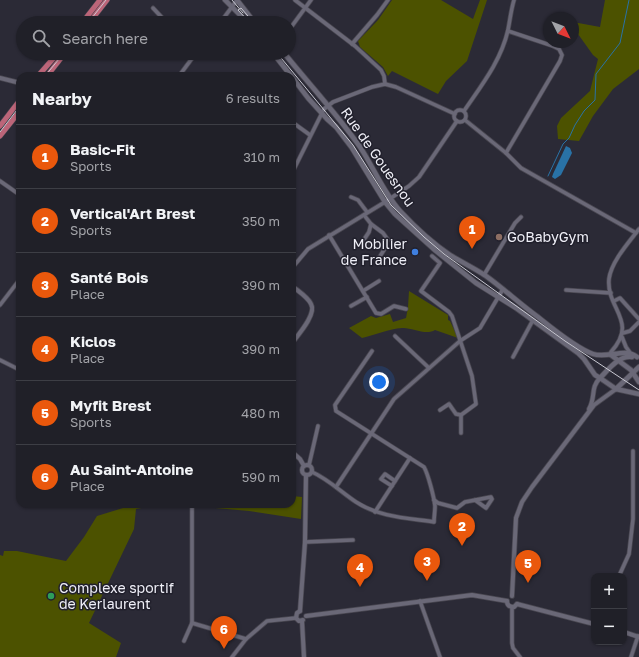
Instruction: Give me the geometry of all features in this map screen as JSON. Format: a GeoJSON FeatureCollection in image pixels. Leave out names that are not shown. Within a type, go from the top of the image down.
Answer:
{"type":"FeatureCollection","features":[{"type":"Feature","properties":{"kind":"main road"},"geometry":{"type":"LineString","coordinates":[[87,16],[100,0]]}},
{"type":"Feature","properties":{"kind":"main road"},"geometry":{"type":"LineString","coordinates":[[94,16],[107,0]]}},
{"type":"Feature","properties":{"kind":"main road"},"geometry":{"type":"LineString","coordinates":[[225,0],[235,2],[248,16]]}},
{"type":"Feature","properties":{"kind":"main road"},"geometry":{"type":"LineString","coordinates":[[235,2],[244,16]]}},
{"type":"Feature","properties":{"kind":"main road"},"geometry":{"type":"LineString","coordinates":[[41,72],[52,60]]}},
{"type":"Feature","properties":{"kind":"main road"},"geometry":{"type":"LineString","coordinates":[[50,72],[60,60]]}},
{"type":"Feature","properties":{"kind":"main road","name":"Rue de Gouesnou"},"geometry":{"type":"LineString","coordinates":[[279,60],[289,72]]}},
{"type":"Feature","properties":{"kind":"main road","name":"Rue de Gouesnou"},"geometry":{"type":"LineString","coordinates":[[289,60],[352,148],[385,202],[436,251],[476,283],[533,320],[580,354],[594,374],[616,389],[639,394]]}},
{"type":"Feature","properties":{"kind":"main road","name":"Rue de Gouesnou"},"geometry":{"type":"LineString","coordinates":[[296,80],[359,146],[390,198],[400,210],[430,239],[449,254],[484,275],[538,318],[578,346],[594,354],[611,355],[619,360],[633,372],[639,382]]}},
{"type":"Feature","properties":{"kind":"main road"},"geometry":{"type":"LineString","coordinates":[[0,126],[16,105]]}},
{"type":"Feature","properties":{"kind":"main road"},"geometry":{"type":"LineString","coordinates":[[0,136],[16,116]]}},
{"type":"Feature","properties":{"kind":"main road"},"geometry":{"type":"LineString","coordinates":[[611,355],[622,352],[631,354],[638,358]]}},
{"type":"Feature","properties":{"kind":"main road"},"geometry":{"type":"LineString","coordinates":[[600,378],[619,360],[628,356],[638,358]]}},
{"type":"Feature","properties":{"kind":"main road"},"geometry":{"type":"LineString","coordinates":[[616,389],[639,367]]}},
{"type":"Feature","properties":{"kind":"street"},"geometry":{"type":"LineString","coordinates":[[295,0],[352,44],[381,70],[384,76],[385,84]]}},
{"type":"Feature","properties":{"kind":"street"},"geometry":{"type":"LineString","coordinates":[[296,20],[310,0]]}},
{"type":"Feature","properties":{"kind":"street"},"geometry":{"type":"LineString","coordinates":[[352,44],[388,0]]}},
{"type":"Feature","properties":{"kind":"street"},"geometry":{"type":"LineString","coordinates":[[464,111],[492,69],[508,31],[514,0]]}},
{"type":"Feature","properties":{"kind":"street"},"geometry":{"type":"LineString","coordinates":[[225,16],[235,2]]}},
{"type":"Feature","properties":{"kind":"street"},"geometry":{"type":"LineString","coordinates":[[153,8],[161,16]]}},
{"type":"Feature","properties":{"kind":"street"},"geometry":{"type":"LineString","coordinates":[[506,153],[560,61],[562,55],[559,49],[553,46],[508,31]]}},
{"type":"Feature","properties":{"kind":"street"},"geometry":{"type":"LineString","coordinates":[[182,72],[191,60]]}},
{"type":"Feature","properties":{"kind":"street"},"geometry":{"type":"LineString","coordinates":[[0,78],[16,81]]}},
{"type":"Feature","properties":{"kind":"street"},"geometry":{"type":"LineString","coordinates":[[296,165],[324,109],[372,87],[385,84],[396,87],[455,114]]}},
{"type":"Feature","properties":{"kind":"street"},"geometry":{"type":"LineString","coordinates":[[455,114],[459,110],[464,111]]}},
{"type":"Feature","properties":{"kind":"street"},"geometry":{"type":"LineString","coordinates":[[464,111],[466,115],[465,120]]}},
{"type":"Feature","properties":{"kind":"street"},"geometry":{"type":"LineString","coordinates":[[455,114],[454,118],[457,121]]}},
{"type":"Feature","properties":{"kind":"street"},"geometry":{"type":"LineString","coordinates":[[465,120],[506,153],[521,168],[636,233]]}},
{"type":"Feature","properties":{"kind":"street"},"geometry":{"type":"LineString","coordinates":[[457,121],[462,122],[465,120]]}},
{"type":"Feature","properties":{"kind":"street"},"geometry":{"type":"LineString","coordinates":[[296,263],[308,249],[409,186],[419,177],[457,121]]}},
{"type":"Feature","properties":{"kind":"street"},"geometry":{"type":"LineString","coordinates":[[296,125],[310,136]]}},
{"type":"Feature","properties":{"kind":"street"},"geometry":{"type":"LineString","coordinates":[[1,180],[16,192]]}},
{"type":"Feature","properties":{"kind":"street"},"geometry":{"type":"LineString","coordinates":[[352,197],[358,200],[371,224],[383,233],[388,240],[377,261]]}},
{"type":"Feature","properties":{"kind":"street"},"geometry":{"type":"LineString","coordinates":[[484,275],[515,223],[521,217]]}},
{"type":"Feature","properties":{"kind":"street"},"geometry":{"type":"LineString","coordinates":[[361,244],[371,224]]}},
{"type":"Feature","properties":{"kind":"street"},"geometry":{"type":"LineString","coordinates":[[631,354],[626,347],[623,335],[623,321],[611,293],[609,280],[614,264],[639,229]]}},
{"type":"Feature","properties":{"kind":"street"},"geometry":{"type":"LineString","coordinates":[[330,235],[376,312],[381,314],[394,306],[406,309]]}},
{"type":"Feature","properties":{"kind":"street"},"geometry":{"type":"LineString","coordinates":[[432,256],[440,263],[421,291],[450,314],[472,376],[476,404],[461,415]]}},
{"type":"Feature","properties":{"kind":"street"},"geometry":{"type":"LineString","coordinates":[[363,291],[379,281]]}},
{"type":"Feature","properties":{"kind":"street"},"geometry":{"type":"LineString","coordinates":[[0,305],[16,285]]}},
{"type":"Feature","properties":{"kind":"street"},"geometry":{"type":"LineString","coordinates":[[336,486],[394,399],[460,341],[480,328],[503,289]]}},
{"type":"Feature","properties":{"kind":"street"},"geometry":{"type":"LineString","coordinates":[[566,290],[611,293]]}},
{"type":"Feature","properties":{"kind":"street"},"geometry":{"type":"LineString","coordinates":[[296,291],[312,304],[311,315],[296,337]]}},
{"type":"Feature","properties":{"kind":"street"},"geometry":{"type":"LineString","coordinates":[[351,306],[366,297]]}},
{"type":"Feature","properties":{"kind":"street"},"geometry":{"type":"LineString","coordinates":[[611,355],[611,352],[618,346],[623,335],[630,331],[639,320],[620,298],[614,301]]}},
{"type":"Feature","properties":{"kind":"street"},"geometry":{"type":"LineString","coordinates":[[513,357],[533,320]]}},
{"type":"Feature","properties":{"kind":"street"},"geometry":{"type":"LineString","coordinates":[[395,336],[429,368]]}},
{"type":"Feature","properties":{"kind":"street"},"geometry":{"type":"LineString","coordinates":[[296,456],[307,466],[312,467],[312,472],[336,486],[356,502],[375,512],[434,522],[434,500],[427,472],[424,467],[336,411],[335,405],[372,351]]}},
{"type":"Feature","properties":{"kind":"street"},"geometry":{"type":"LineString","coordinates":[[0,360],[16,368]]}},
{"type":"Feature","properties":{"kind":"street"},"geometry":{"type":"LineString","coordinates":[[584,418],[593,400],[595,383],[600,378]]}},
{"type":"Feature","properties":{"kind":"street"},"geometry":{"type":"LineString","coordinates":[[520,657],[513,648],[512,643],[512,607],[516,599],[516,525],[518,510],[527,493],[596,403],[616,389]]}},
{"type":"Feature","properties":{"kind":"street"},"geometry":{"type":"LineString","coordinates":[[440,410],[449,404],[456,414],[461,415]]}},
{"type":"Feature","properties":{"kind":"street"},"geometry":{"type":"LineString","coordinates":[[461,415],[461,433]]}},
{"type":"Feature","properties":{"kind":"street"},"geometry":{"type":"LineString","coordinates":[[296,618],[297,613],[300,611],[305,542],[306,475],[302,472],[302,469],[307,466],[318,426]]}},
{"type":"Feature","properties":{"kind":"street"},"geometry":{"type":"LineString","coordinates":[[620,573],[629,554],[633,519],[633,451]]}},
{"type":"Feature","properties":{"kind":"street"},"geometry":{"type":"LineString","coordinates":[[375,512],[410,458]]}},
{"type":"Feature","properties":{"kind":"street"},"geometry":{"type":"LineString","coordinates":[[306,475],[312,472]]}},
{"type":"Feature","properties":{"kind":"street"},"geometry":{"type":"LineString","coordinates":[[392,486],[381,479],[385,474],[395,481]]}},
{"type":"Feature","properties":{"kind":"street"},"geometry":{"type":"LineString","coordinates":[[434,500],[438,503],[457,508],[464,502],[475,500]]}},
{"type":"Feature","properties":{"kind":"street"},"geometry":{"type":"LineString","coordinates":[[184,641],[192,623],[192,508]]}},
{"type":"Feature","properties":{"kind":"street"},"geometry":{"type":"LineString","coordinates":[[305,542],[353,540]]}},
{"type":"Feature","properties":{"kind":"street"},"geometry":{"type":"LineString","coordinates":[[304,657],[302,621],[306,616],[420,601],[472,595],[507,600],[509,598],[591,622]]}},
{"type":"Feature","properties":{"kind":"street"},"geometry":{"type":"LineString","coordinates":[[507,600],[508,606],[512,607]]}},
{"type":"Feature","properties":{"kind":"street"},"geometry":{"type":"LineString","coordinates":[[420,601],[440,657]]}},
{"type":"Feature","properties":{"kind":"street"},"geometry":{"type":"LineString","coordinates":[[300,611],[304,612],[306,616]]}},
{"type":"Feature","properties":{"kind":"street"},"geometry":{"type":"LineString","coordinates":[[232,657],[246,639],[267,621],[296,618],[302,621]]}},
{"type":"Feature","properties":{"kind":"street"},"geometry":{"type":"LineString","coordinates":[[192,623],[246,639]]}},
{"type":"Feature","properties":{"kind":"street"},"geometry":{"type":"LineString","coordinates":[[627,633],[638,636],[631,657]]}},
{"type":"Feature","properties":{"kind":"shaded area"},"geometry":{"type":"Polygon","coordinates":[[[392,0],[441,0],[473,19],[480,0],[487,0],[467,61],[446,81],[438,94],[392,71],[388,76],[383,67],[360,47],[358,41],[378,20],[392,0]]]}},
{"type":"Feature","properties":{"kind":"shaded area"},"geometry":{"type":"Polygon","coordinates":[[[605,0],[639,0],[639,69],[613,89],[593,116],[579,141],[558,139],[557,126],[561,118],[590,91],[598,59],[593,55],[579,35],[579,23],[600,27],[605,0]]]}},
{"type":"Feature","properties":{"kind":"shaded area"},"geometry":{"type":"Polygon","coordinates":[[[409,291],[448,315],[448,320],[450,321],[458,338],[435,330],[431,332],[423,332],[402,328],[362,338],[349,328],[371,316],[376,318],[390,314],[393,322],[406,318],[409,291]]]}},
{"type":"Feature","properties":{"kind":"shaded area","name":"Complexe sportif de Kerlaurent"},"geometry":{"type":"Polygon","coordinates":[[[296,496],[302,497],[301,519],[249,511],[215,508],[296,508],[296,496]]]}},
{"type":"Feature","properties":{"kind":"shaded area","name":"Complexe sportif de Kerlaurent"},"geometry":{"type":"Polygon","coordinates":[[[123,508],[142,508],[136,509],[134,529],[89,623],[121,643],[116,657],[0,657],[0,555],[3,556],[4,551],[17,551],[66,561],[84,537],[97,516],[123,508]]]}},
{"type":"Feature","properties":{"kind":"water"},"geometry":{"type":"Polygon","coordinates":[[[566,146],[570,148],[572,153],[561,175],[555,179],[552,177],[553,174],[566,146]]]}},
{"type":"Feature","properties":{"kind":"waterway"},"geometry":{"type":"LineString","coordinates":[[548,176],[563,144],[569,138],[584,111],[595,100],[596,74],[620,43],[629,0]]}},
{"type":"Feature","properties":{"kind":"tram line"},"geometry":{"type":"LineString","coordinates":[[93,16],[106,0]]}},
{"type":"Feature","properties":{"kind":"tram line"},"geometry":{"type":"LineString","coordinates":[[232,0],[243,13]]}},
{"type":"Feature","properties":{"kind":"tram line"},"geometry":{"type":"LineString","coordinates":[[244,16],[238,10],[241,8],[248,16]]}},
{"type":"Feature","properties":{"kind":"tram line"},"geometry":{"type":"LineString","coordinates":[[48,72],[58,60]]}},
{"type":"Feature","properties":{"kind":"tram line"},"geometry":{"type":"LineString","coordinates":[[283,60],[293,72]]}},
{"type":"Feature","properties":{"kind":"tram line"},"geometry":{"type":"LineString","coordinates":[[296,76],[353,145],[391,205],[424,237],[444,254],[565,341],[639,390]]}},
{"type":"Feature","properties":{"kind":"tram line"},"geometry":{"type":"LineString","coordinates":[[0,132],[16,111]]}},
{"type":"Feature","properties":{"kind":"place","name":"GoBabyGym"},"geometry":{"type":"Point","coordinates":[499,237]}},
{"type":"Feature","properties":{"kind":"place","name":"Basic-Fit"},"geometry":{"type":"Point","coordinates":[472,249]}},
{"type":"Feature","properties":{"kind":"place","name":"Mobilier de France"},"geometry":{"type":"Point","coordinates":[415,252]}},
{"type":"Feature","properties":{"kind":"place","name":"Vertical'Art Brest"},"geometry":{"type":"Point","coordinates":[462,546]}},
{"type":"Feature","properties":{"kind":"place","name":"Santé Bois"},"geometry":{"type":"Point","coordinates":[427,581]}},
{"type":"Feature","properties":{"kind":"place","name":"Myfit Brest"},"geometry":{"type":"Point","coordinates":[528,583]}},
{"type":"Feature","properties":{"kind":"place","name":"Kiclos"},"geometry":{"type":"Point","coordinates":[360,587]}},
{"type":"Feature","properties":{"kind":"place","name":"Complexe sportif de Kerlaurent"},"geometry":{"type":"Point","coordinates":[51,596]}},
{"type":"Feature","properties":{"kind":"place","name":"Au Saint-Antoine"},"geometry":{"type":"Point","coordinates":[224,649]}}]}
